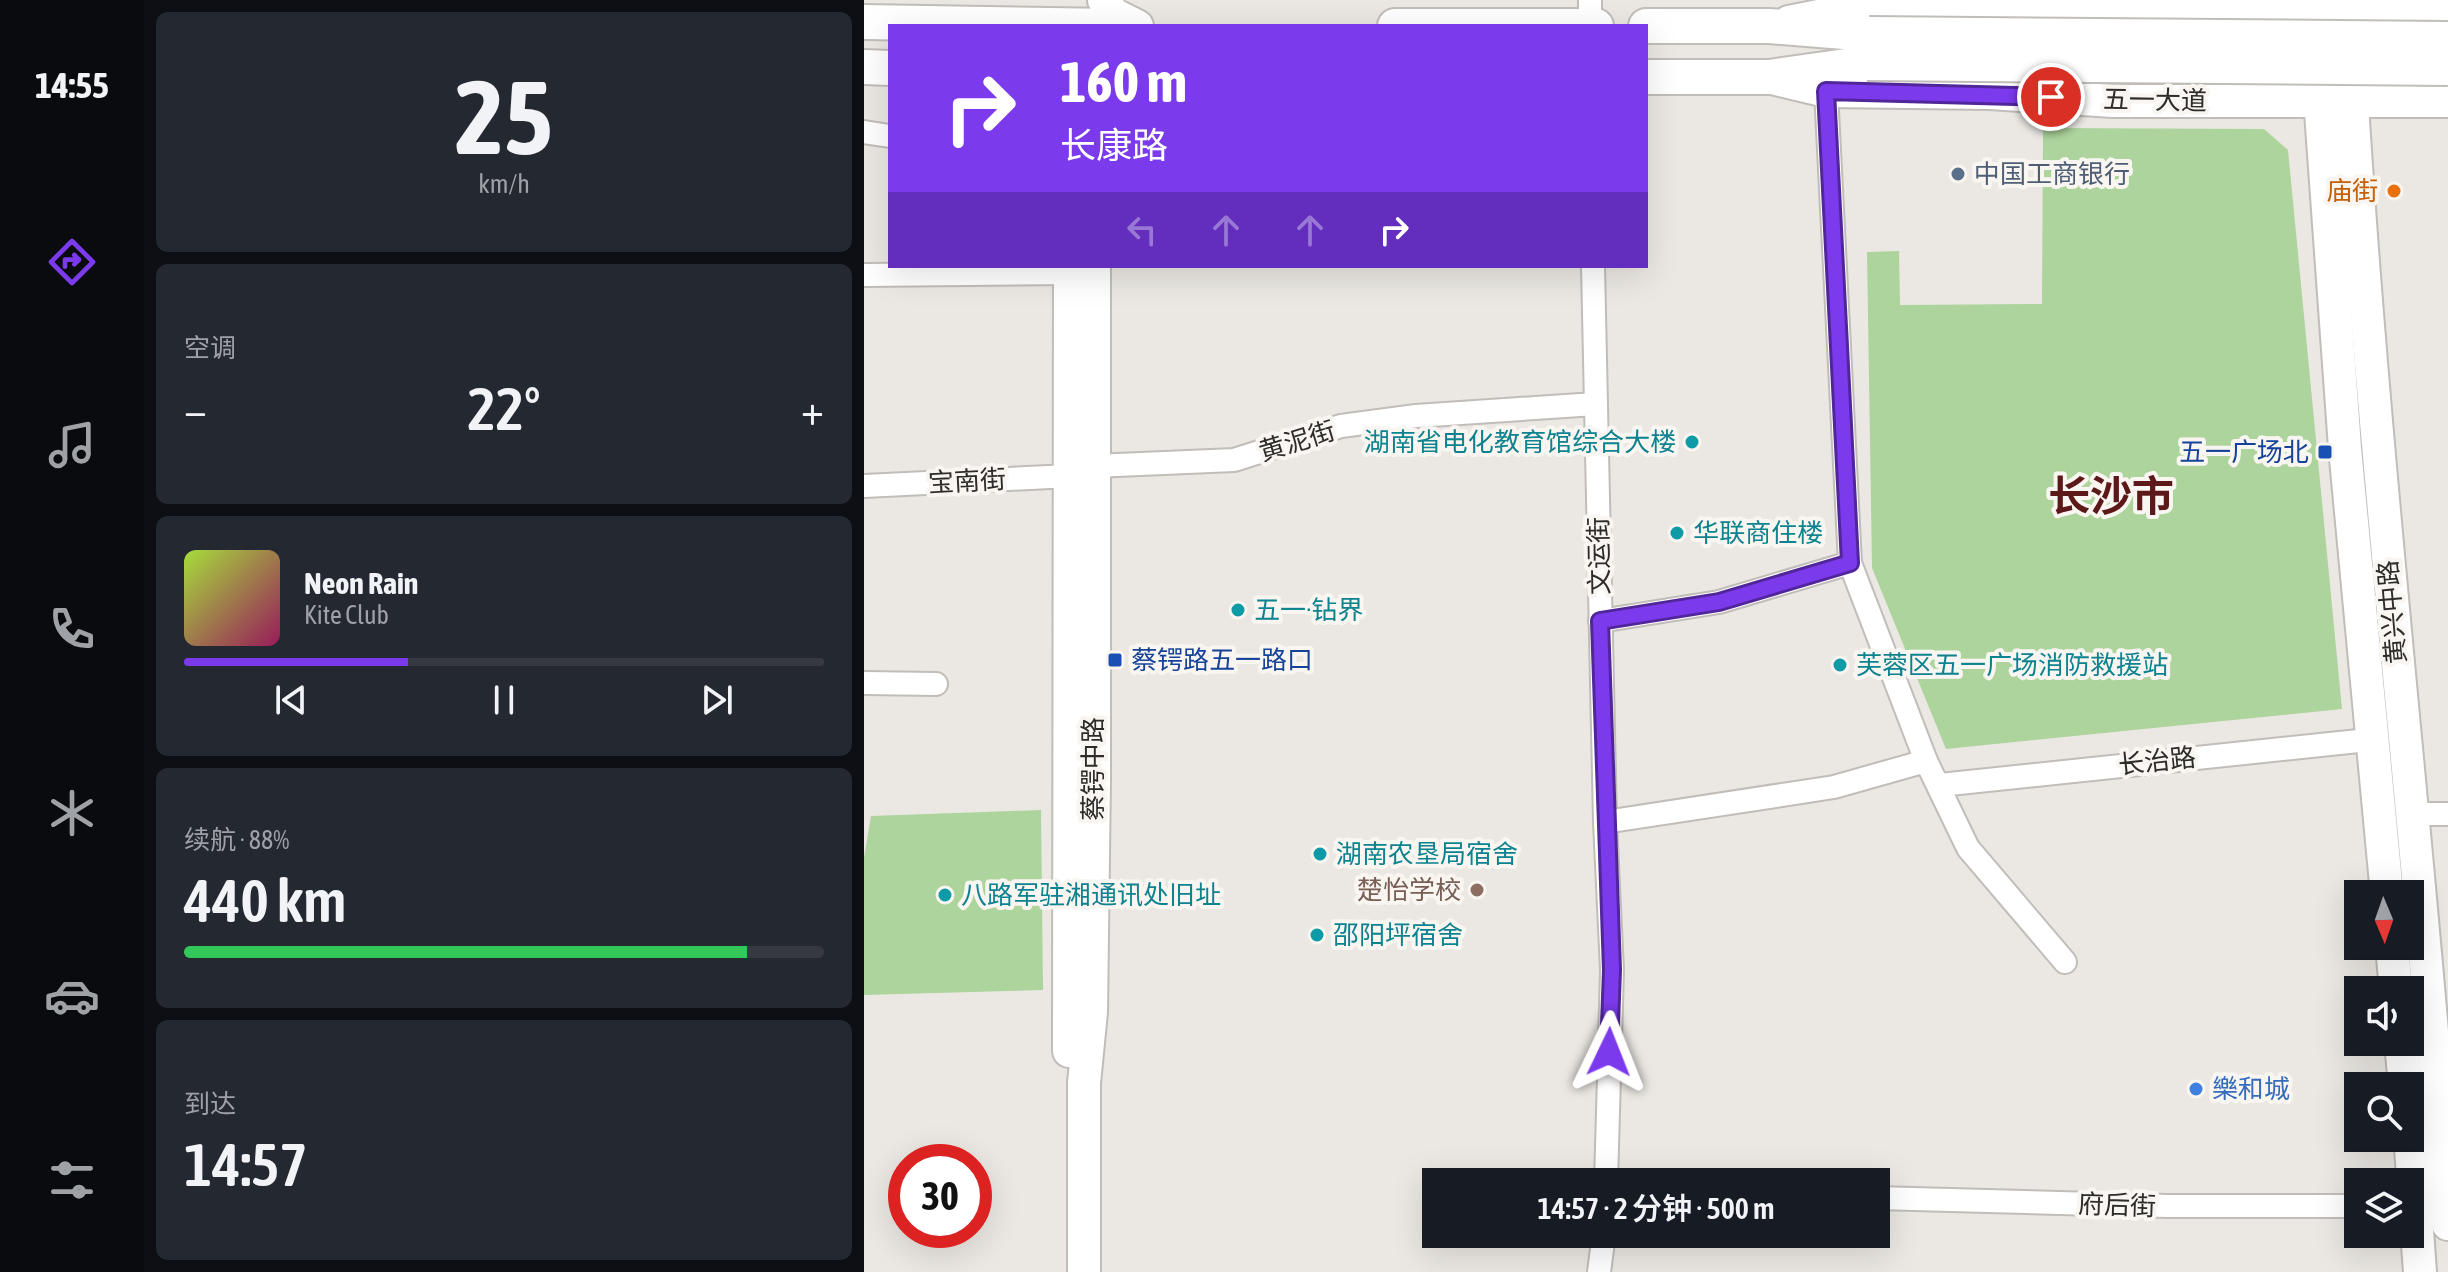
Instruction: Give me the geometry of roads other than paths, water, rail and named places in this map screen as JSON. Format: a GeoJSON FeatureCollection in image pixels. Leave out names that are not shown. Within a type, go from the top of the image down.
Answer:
{"type":"FeatureCollection","features":[{"type":"Feature","properties":{"kind":"main road","name":"五一大道"},"geometry":{"type":"LineString","coordinates":[[1648,26],[1769,26],[1868,6],[2015,3],[2448,6]]}},
{"type":"Feature","properties":{"kind":"main road","name":"黄兴中路"},"geometry":{"type":"LineString","coordinates":[[2314,3],[2335,101],[2378,462],[2412,814],[2440,1000],[2434,1208],[2420,1272]]}},
{"type":"Feature","properties":{"kind":"main road","name":"黄兴中路"},"geometry":{"type":"LineString","coordinates":[[2346,3],[2335,101],[2371,733],[2386,880]]}},
{"type":"Feature","properties":{"kind":"main road"},"geometry":{"type":"LineString","coordinates":[[864,22],[1113,14],[1133,24]]}},
{"type":"Feature","properties":{"kind":"main road","name":"五一大道"},"geometry":{"type":"LineString","coordinates":[[1769,26],[1868,49],[2448,68]]}},
{"type":"Feature","properties":{"kind":"main road","name":"五一大道"},"geometry":{"type":"LineString","coordinates":[[1769,77],[1868,49],[2448,39]]}},
{"type":"Feature","properties":{"kind":"main road"},"geometry":{"type":"LineString","coordinates":[[864,67],[888,68]]}},
{"type":"Feature","properties":{"kind":"main road","name":"五一大道"},"geometry":{"type":"LineString","coordinates":[[1648,77],[1769,77],[1826,91],[1990,93],[2113,101],[2448,101]]}},
{"type":"Feature","properties":{"kind":"main road","name":"蔡锷中路"},"geometry":{"type":"LineString","coordinates":[[1063,269],[1082,471],[1092,998],[1084,1083],[1084,1272]]}},
{"type":"Feature","properties":{"kind":"main road","name":"蔡锷中路"},"geometry":{"type":"LineString","coordinates":[[1069,1272],[1082,471]]}},
{"type":"Feature","properties":{"kind":"main road","name":"黄兴中路"},"geometry":{"type":"LineString","coordinates":[[2416,1152],[2434,1208]]}},
{"type":"Feature","properties":{"kind":"street"},"geometry":{"type":"LineString","coordinates":[[1590,0],[1593,24]]}},
{"type":"Feature","properties":{"kind":"street"},"geometry":{"type":"LineString","coordinates":[[1826,91],[1850,563],[1926,761],[1968,848],[2065,962]]}},
{"type":"Feature","properties":{"kind":"street"},"geometry":{"type":"LineString","coordinates":[[864,132],[888,136]]}},
{"type":"Feature","properties":{"kind":"street","name":"文运街"},"geometry":{"type":"LineString","coordinates":[[1593,268],[1605,822],[1612,970],[1606,1168]]}},
{"type":"Feature","properties":{"kind":"street"},"geometry":{"type":"LineString","coordinates":[[864,275],[1063,269]]}},
{"type":"Feature","properties":{"kind":"street","name":"黄泥街"},"geometry":{"type":"LineString","coordinates":[[1082,471],[1234,460],[1341,426],[1416,416],[1595,404]]}},
{"type":"Feature","properties":{"kind":"street","name":"宝南街"},"geometry":{"type":"LineString","coordinates":[[864,486],[1082,471]]}},
{"type":"Feature","properties":{"kind":"street"},"geometry":{"type":"LineString","coordinates":[[1600,621],[1719,602],[1850,563]]}},
{"type":"Feature","properties":{"kind":"street"},"geometry":{"type":"LineString","coordinates":[[864,683],[936,684]]}},
{"type":"Feature","properties":{"kind":"street","name":"长治路"},"geometry":{"type":"LineString","coordinates":[[1940,785],[2368,740],[2371,733]]}},
{"type":"Feature","properties":{"kind":"street"},"geometry":{"type":"LineString","coordinates":[[1605,822],[1834,787],[1926,761]]}},
{"type":"Feature","properties":{"kind":"street"},"geometry":{"type":"LineString","coordinates":[[2412,814],[2448,814]]}},
{"type":"Feature","properties":{"kind":"street","name":"府后街"},"geometry":{"type":"LineString","coordinates":[[1890,1198],[2167,1206],[2344,1206]]}},
{"type":"Feature","properties":{"kind":"street"},"geometry":{"type":"LineString","coordinates":[[1599,1272],[1602,1248]]}},
{"type":"Feature","properties":{"kind":"place","name":"中国工商银行"},"geometry":{"type":"Point","coordinates":[1958,174]}},
{"type":"Feature","properties":{"kind":"place","name":"庙街"},"geometry":{"type":"Point","coordinates":[2394,191]}},
{"type":"Feature","properties":{"kind":"place","name":"湖南省电化教育馆综合大楼"},"geometry":{"type":"Point","coordinates":[1692,442]}},
{"type":"Feature","properties":{"kind":"place","name":"五一广场北"},"geometry":{"type":"Point","coordinates":[2325,452]}},
{"type":"Feature","properties":{"kind":"place","name":"华联商住楼"},"geometry":{"type":"Point","coordinates":[1677,533]}},
{"type":"Feature","properties":{"kind":"place","name":"五一·钻界"},"geometry":{"type":"Point","coordinates":[1238,610]}},
{"type":"Feature","properties":{"kind":"place","name":"蔡锷路五一路口"},"geometry":{"type":"Point","coordinates":[1115,660]}},
{"type":"Feature","properties":{"kind":"place","name":"芙蓉区五一广场消防救援站"},"geometry":{"type":"Point","coordinates":[1840,665]}},
{"type":"Feature","properties":{"kind":"place","name":"湖南农垦局宿舍"},"geometry":{"type":"Point","coordinates":[1320,854]}},
{"type":"Feature","properties":{"kind":"place","name":"楚怡学校"},"geometry":{"type":"Point","coordinates":[1477,890]}},
{"type":"Feature","properties":{"kind":"place","name":"八路军驻湘通讯处旧址"},"geometry":{"type":"Point","coordinates":[945,895]}},
{"type":"Feature","properties":{"kind":"place","name":"邵阳坪宿舍"},"geometry":{"type":"Point","coordinates":[1317,935]}},
{"type":"Feature","properties":{"kind":"place","name":"樂和城"},"geometry":{"type":"Point","coordinates":[2196,1089]}},
{"type":"Feature","properties":{"kind":"district","name":"长沙市"},"geometry":{"type":"Point","coordinates":[2111,496]}}]}
